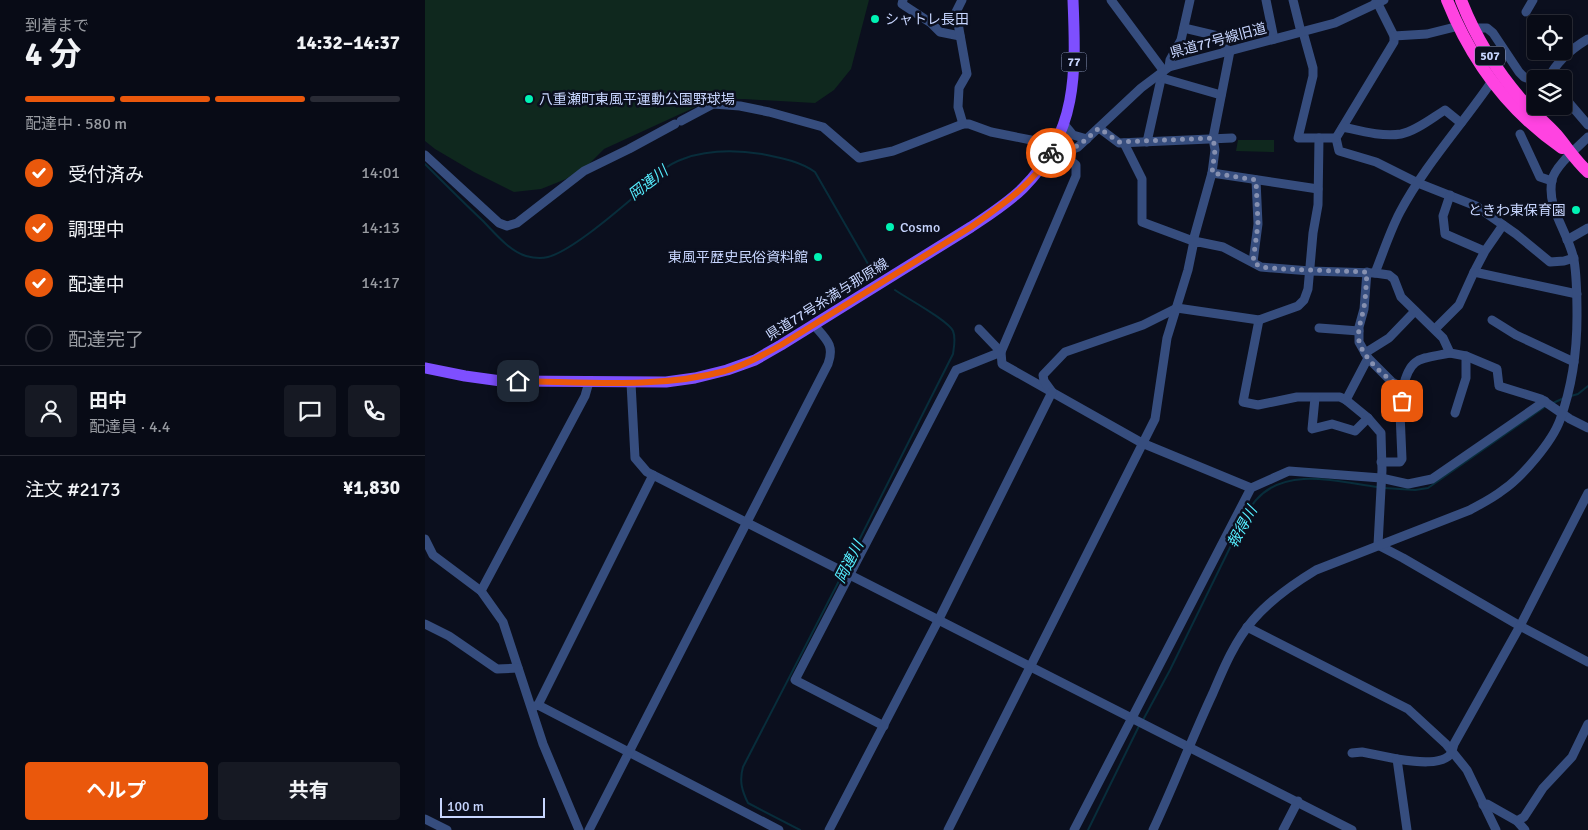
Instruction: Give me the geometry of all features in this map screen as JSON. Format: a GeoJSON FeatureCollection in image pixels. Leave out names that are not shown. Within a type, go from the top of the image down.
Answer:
{"type":"FeatureCollection","features":[{"type":"Feature","properties":{"kind":"highway","name":"507"},"geometry":{"type":"LineString","coordinates":[[1447,0],[1472,53],[1492,81],[1531,124],[1571,154]]}},
{"type":"Feature","properties":{"kind":"highway","name":"507"},"geometry":{"type":"LineString","coordinates":[[1461,0],[1482,44],[1512,88],[1528,107],[1555,133],[1588,172]]}},
{"type":"Feature","properties":{"kind":"main road","name":"県道77号糸満与那原線"},"geometry":{"type":"LineString","coordinates":[[425,368],[501,381],[666,382],[695,378],[727,370],[755,360],[998,209],[1022,189],[1056,151],[1071,98],[1074,71],[1073,0]]}},
{"type":"Feature","properties":{"kind":"street"},"geometry":{"type":"LineString","coordinates":[[903,0],[902,4],[940,32],[960,36]]}},
{"type":"Feature","properties":{"kind":"street"},"geometry":{"type":"LineString","coordinates":[[962,0],[956,12],[967,74],[959,88],[958,107],[963,124]]}},
{"type":"Feature","properties":{"kind":"street"},"geometry":{"type":"LineString","coordinates":[[1111,0],[1165,72],[1221,96]]}},
{"type":"Feature","properties":{"kind":"street"},"geometry":{"type":"LineString","coordinates":[[1147,142],[1165,72],[1181,40],[1190,0]]}},
{"type":"Feature","properties":{"kind":"street"},"geometry":{"type":"LineString","coordinates":[[1266,0],[1274,39]]}},
{"type":"Feature","properties":{"kind":"street"},"geometry":{"type":"LineString","coordinates":[[1293,0],[1313,68],[1313,76],[1298,138],[1336,138]]}},
{"type":"Feature","properties":{"kind":"street"},"geometry":{"type":"LineString","coordinates":[[1525,12],[1533,0]]}},
{"type":"Feature","properties":{"kind":"street"},"geometry":{"type":"LineString","coordinates":[[1379,1],[1394,36],[1394,42],[1336,138],[1339,150],[1376,162],[1418,183],[1476,206],[1550,262],[1574,258]]}},
{"type":"Feature","properties":{"kind":"street","name":"県道77号線旧道"},"geometry":{"type":"LineString","coordinates":[[1056,151],[1072,150],[1087,139],[1120,107],[1165,72],[1229,51],[1335,23],[1379,1]]}},
{"type":"Feature","properties":{"kind":"street"},"geometry":{"type":"LineString","coordinates":[[1394,36],[1427,34],[1459,26]]}},
{"type":"Feature","properties":{"kind":"street"},"geometry":{"type":"LineString","coordinates":[[1124,143],[1142,179],[1142,222],[1193,241],[1212,173],[1215,150],[1213,138],[1229,51],[1222,37],[1184,28]]}},
{"type":"Feature","properties":{"kind":"street"},"geometry":{"type":"LineString","coordinates":[[1473,28],[1487,28],[1493,33],[1523,77],[1527,79]]}},
{"type":"Feature","properties":{"kind":"street"},"geometry":{"type":"LineString","coordinates":[[1553,70],[1558,62],[1573,48],[1588,39]]}},
{"type":"Feature","properties":{"kind":"street"},"geometry":{"type":"LineString","coordinates":[[1403,388],[1392,382],[1367,356],[1359,342],[1359,330],[1371,272],[1399,213],[1430,163],[1477,104],[1492,81]]}},
{"type":"Feature","properties":{"kind":"street"},"geometry":{"type":"LineString","coordinates":[[425,155],[499,224],[507,226],[517,223],[585,171],[713,104],[740,106],[769,112],[823,127],[859,158],[893,151],[963,124],[1036,141],[1056,151],[1076,165],[1076,176],[1001,352],[1002,364],[1142,443],[1251,488]]}},
{"type":"Feature","properties":{"kind":"street"},"geometry":{"type":"LineString","coordinates":[[1572,106],[1588,125]]}},
{"type":"Feature","properties":{"kind":"street"},"geometry":{"type":"LineString","coordinates":[[1343,127],[1385,134],[1401,134],[1445,110],[1461,123]]}},
{"type":"Feature","properties":{"kind":"street"},"geometry":{"type":"LineString","coordinates":[[1065,124],[1073,135],[1087,139]]}},
{"type":"Feature","properties":{"kind":"street"},"geometry":{"type":"LineString","coordinates":[[1099,128],[1119,142],[1124,143],[1232,138]]}},
{"type":"Feature","properties":{"kind":"street"},"geometry":{"type":"LineString","coordinates":[[1520,134],[1540,177],[1552,181]]}},
{"type":"Feature","properties":{"kind":"street"},"geometry":{"type":"LineString","coordinates":[[1153,830],[1228,660],[1247,627],[1262,610],[1293,584],[1316,570],[1470,510],[1503,490],[1518,477],[1541,451],[1560,421],[1575,362],[1577,294],[1574,258],[1553,205],[1552,181],[1557,170],[1588,137]]}},
{"type":"Feature","properties":{"kind":"street"},"geometry":{"type":"LineString","coordinates":[[1052,392],[1044,382],[1043,375],[1065,352],[1143,325],[1177,308],[1259,320],[1298,306],[1304,300],[1308,289],[1313,233],[1318,205],[1319,138]]}},
{"type":"Feature","properties":{"kind":"street"},"geometry":{"type":"LineString","coordinates":[[1212,173],[1318,189]]}},
{"type":"Feature","properties":{"kind":"street"},"geometry":{"type":"LineString","coordinates":[[1253,262],[1258,224],[1256,180]]}},
{"type":"Feature","properties":{"kind":"street"},"geometry":{"type":"LineString","coordinates":[[1450,195],[1443,216],[1445,234],[1484,251]]}},
{"type":"Feature","properties":{"kind":"street"},"geometry":{"type":"LineString","coordinates":[[1435,329],[1459,305],[1484,251],[1503,225]]}},
{"type":"Feature","properties":{"kind":"street"},"geometry":{"type":"LineString","coordinates":[[1567,240],[1588,228]]}},
{"type":"Feature","properties":{"kind":"street"},"geometry":{"type":"LineString","coordinates":[[949,830],[1155,419],[1167,338],[1189,270],[1194,241],[1223,247],[1261,267],[1310,271],[1371,272],[1389,276],[1394,279],[1401,297],[1443,338],[1450,353]]}},
{"type":"Feature","properties":{"kind":"street"},"geometry":{"type":"LineString","coordinates":[[1474,272],[1577,294]]}},
{"type":"Feature","properties":{"kind":"street"},"geometry":{"type":"LineString","coordinates":[[1346,400],[1367,356],[1389,338],[1415,311]]}},
{"type":"Feature","properties":{"kind":"street"},"geometry":{"type":"LineString","coordinates":[[1259,320],[1243,402],[1258,405],[1297,397],[1340,397],[1368,418],[1381,433],[1378,545]]}},
{"type":"Feature","properties":{"kind":"street"},"geometry":{"type":"LineString","coordinates":[[1492,320],[1516,335],[1575,362]]}},
{"type":"Feature","properties":{"kind":"street"},"geometry":{"type":"LineString","coordinates":[[589,830],[828,364],[831,354],[829,343],[814,325]]}},
{"type":"Feature","properties":{"kind":"street"},"geometry":{"type":"LineString","coordinates":[[1319,328],[1359,330]]}},
{"type":"Feature","properties":{"kind":"street"},"geometry":{"type":"LineString","coordinates":[[979,329],[1001,352]]}},
{"type":"Feature","properties":{"kind":"street"},"geometry":{"type":"LineString","coordinates":[[884,726],[795,680],[956,370],[1001,352]]}},
{"type":"Feature","properties":{"kind":"street"},"geometry":{"type":"LineString","coordinates":[[1381,462],[1400,462],[1402,459],[1400,413],[1403,388],[1408,371],[1413,364],[1422,358],[1450,353],[1466,356],[1497,369],[1499,386],[1541,399],[1561,414],[1588,428]]}},
{"type":"Feature","properties":{"kind":"street"},"geometry":{"type":"LineString","coordinates":[[1455,413],[1466,378],[1466,356]]}},
{"type":"Feature","properties":{"kind":"street"},"geometry":{"type":"LineString","coordinates":[[481,591],[585,396],[589,382]]}},
{"type":"Feature","properties":{"kind":"street"},"geometry":{"type":"LineString","coordinates":[[631,382],[635,458],[641,466],[653,475],[1135,718],[1352,830]]}},
{"type":"Feature","properties":{"kind":"street"},"geometry":{"type":"LineString","coordinates":[[829,830],[939,619],[1052,392]]}},
{"type":"Feature","properties":{"kind":"street"},"geometry":{"type":"LineString","coordinates":[[1315,398],[1312,429],[1332,424],[1355,431],[1368,418]]}},
{"type":"Feature","properties":{"kind":"street"},"geometry":{"type":"LineString","coordinates":[[1074,830],[1135,718],[1251,488],[1289,472],[1381,478],[1408,484],[1432,479],[1545,402]]}},
{"type":"Feature","properties":{"kind":"street"},"geometry":{"type":"LineString","coordinates":[[534,706],[653,475]]}},
{"type":"Feature","properties":{"kind":"street"},"geometry":{"type":"LineString","coordinates":[[1352,752],[1362,752],[1411,762],[1434,762],[1448,756],[1452,752],[1454,744],[1520,626],[1588,493]]}},
{"type":"Feature","properties":{"kind":"street"},"geometry":{"type":"LineString","coordinates":[[425,539],[429,554],[481,591],[503,622],[518,668],[534,706],[543,744],[579,830]]}},
{"type":"Feature","properties":{"kind":"street"},"geometry":{"type":"LineString","coordinates":[[1378,545],[1520,626],[1588,662]]}},
{"type":"Feature","properties":{"kind":"street"},"geometry":{"type":"LineString","coordinates":[[425,624],[449,636],[497,668],[518,668]]}},
{"type":"Feature","properties":{"kind":"street"},"geometry":{"type":"LineString","coordinates":[[1247,627],[1409,709],[1452,752],[1467,770],[1496,830]]}},
{"type":"Feature","properties":{"kind":"street"},"geometry":{"type":"LineString","coordinates":[[534,706],[779,830]]}},
{"type":"Feature","properties":{"kind":"street"},"geometry":{"type":"LineString","coordinates":[[1517,821],[1524,817],[1543,788],[1571,757],[1588,724]]}},
{"type":"Feature","properties":{"kind":"street"},"geometry":{"type":"LineString","coordinates":[[1397,758],[1407,830]]}},
{"type":"Feature","properties":{"kind":"street"},"geometry":{"type":"LineString","coordinates":[[1283,830],[1298,801]]}},
{"type":"Feature","properties":{"kind":"street"},"geometry":{"type":"LineString","coordinates":[[1483,805],[1487,804],[1517,821],[1525,830]]}},
{"type":"Feature","properties":{"kind":"street"},"geometry":{"type":"LineString","coordinates":[[425,820],[447,830]]}},
{"type":"Feature","properties":{"kind":"green space"},"geometry":{"type":"Polygon","coordinates":[[[425,0],[869,0],[851,69],[834,90],[815,103],[713,99],[604,149],[588,165],[566,179],[541,189],[514,192],[474,172],[425,141],[425,0]]]}},
{"type":"Feature","properties":{"kind":"green space"},"geometry":{"type":"Polygon","coordinates":[[[1238,140],[1274,140],[1274,152],[1236,151],[1238,140]]]}},
{"type":"Feature","properties":{"kind":"waterway","name":"岡連川"},"geometry":{"type":"LineString","coordinates":[[425,164],[508,246],[520,254],[540,258],[558,253],[583,238],[641,191],[660,172],[677,162],[692,156],[732,151],[776,157],[796,163],[815,172],[868,264]]}},
{"type":"Feature","properties":{"kind":"waterway","name":"岡連川"},"geometry":{"type":"LineString","coordinates":[[845,568],[953,354],[955,342],[950,326],[895,290]]}},
{"type":"Feature","properties":{"kind":"waterway","name":"報得川"},"geometry":{"type":"LineString","coordinates":[[1571,396],[1578,394],[1588,386]]}},
{"type":"Feature","properties":{"kind":"waterway","name":"報得川"},"geometry":{"type":"LineString","coordinates":[[1553,403],[1564,398]]}},
{"type":"Feature","properties":{"kind":"waterway","name":"報得川"},"geometry":{"type":"LineString","coordinates":[[1384,488],[1415,490],[1428,488],[1546,406]]}},
{"type":"Feature","properties":{"kind":"waterway","name":"報得川"},"geometry":{"type":"LineString","coordinates":[[1143,720],[1170,670],[1244,519],[1257,499],[1269,489],[1283,482],[1298,479],[1330,480],[1377,487]]}},
{"type":"Feature","properties":{"kind":"waterway","name":"岡連川"},"geometry":{"type":"LineString","coordinates":[[800,830],[748,803],[744,794],[741,777],[743,767],[842,575]]}},
{"type":"Feature","properties":{"kind":"waterway","name":"報得川"},"geometry":{"type":"LineString","coordinates":[[1088,830],[1139,726]]}},
{"type":"Feature","properties":{"kind":"way so far"},"geometry":{"type":"LineString","coordinates":[[1051,153],[1053,151],[1072,150],[1078,147],[1099,128],[1119,142],[1124,143],[1213,138],[1215,150],[1212,173],[1256,180],[1258,224],[1253,262],[1261,267],[1282,269],[1367,272],[1364,309],[1359,327],[1359,342],[1368,358],[1392,382],[1403,388],[1402,401]]}},
{"type":"Feature","properties":{"kind":"place","name":"シャトレ長田"},"geometry":{"type":"Point","coordinates":[875,19]}},
{"type":"Feature","properties":{"kind":"place","name":"八重瀬町東風平運動公園野球場"},"geometry":{"type":"Point","coordinates":[529,99]}},
{"type":"Feature","properties":{"kind":"place","name":"ときわ東保育園"},"geometry":{"type":"Point","coordinates":[1576,210]}},
{"type":"Feature","properties":{"kind":"place","name":"Cosmo"},"geometry":{"type":"Point","coordinates":[890,227]}},
{"type":"Feature","properties":{"kind":"place","name":"東風平歴史民俗資料館"},"geometry":{"type":"Point","coordinates":[818,257]}},
{"type":"Feature","properties":{"kind":"route"},"geometry":{"type":"LineString","coordinates":[[518,381],[666,382],[695,378],[727,370],[755,360],[998,209],[1022,189],[1051,153]]}}]}
